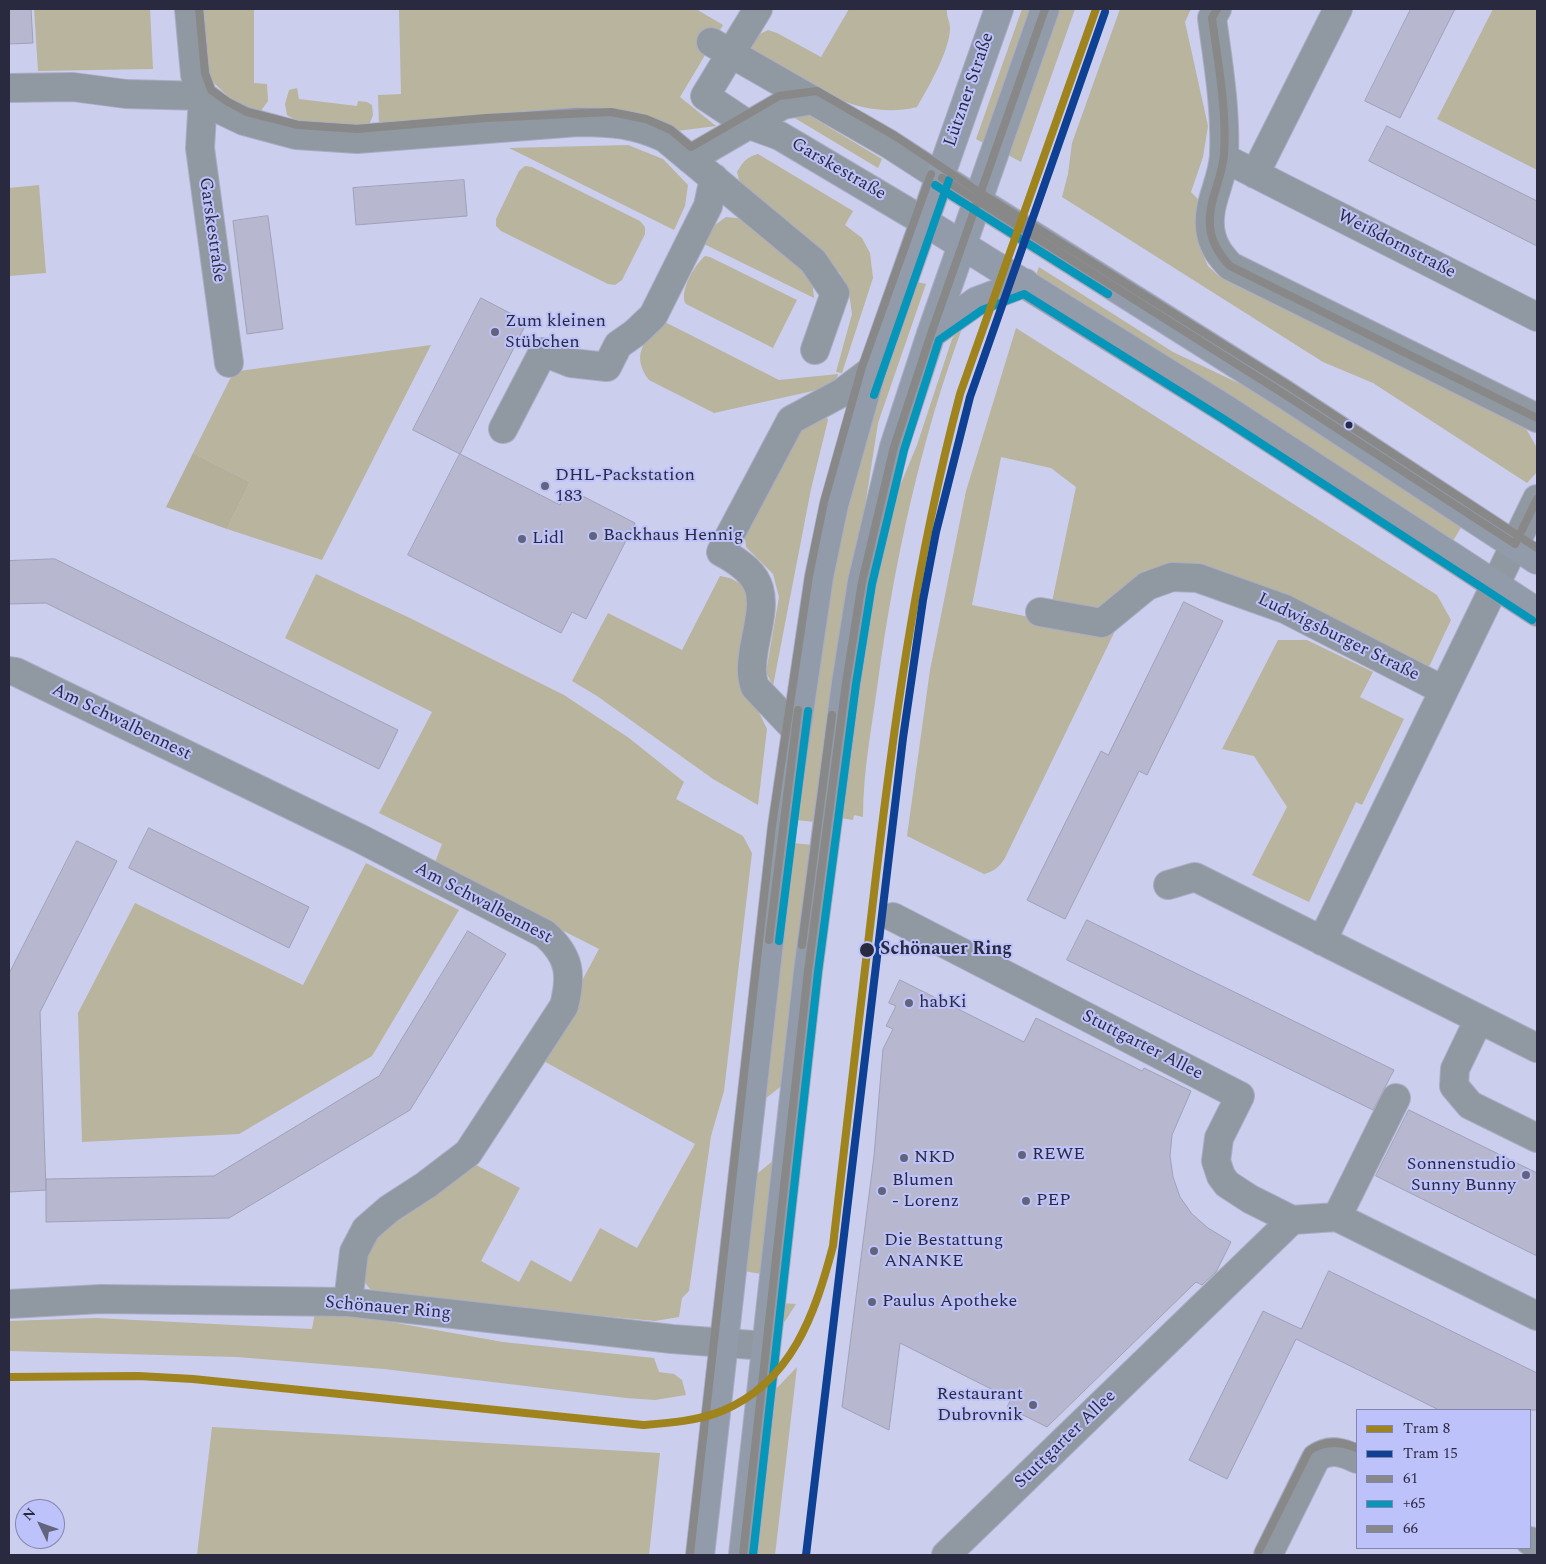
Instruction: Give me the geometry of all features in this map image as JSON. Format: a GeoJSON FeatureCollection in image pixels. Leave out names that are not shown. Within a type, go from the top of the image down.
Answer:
{"type":"FeatureCollection","features":[{"type":"Feature","properties":{"kind":"main road","name":"Lützner Straße"},"geometry":{"type":"LineString","coordinates":[[700,1555],[782,827],[819,577],[834,505],[872,370],[999,9]]}},
{"type":"Feature","properties":{"kind":"main road"},"geometry":{"type":"LineString","coordinates":[[743,1555],[808,971],[857,610],[891,456],[930,334],[1046,9]]}},
{"type":"Feature","properties":{"kind":"main road"},"geometry":{"type":"LineString","coordinates":[[940,178],[1281,392],[1505,564],[1537,612]]}},
{"type":"Feature","properties":{"kind":"main road"},"geometry":{"type":"LineString","coordinates":[[925,222],[1025,283],[1505,564],[1537,560]]}},
{"type":"Feature","properties":{"kind":"main road"},"geometry":{"type":"LineString","coordinates":[[930,334],[977,301],[1025,283]]}},
{"type":"Feature","properties":{"kind":"street","name":"Garskestraße"},"geometry":{"type":"LineString","coordinates":[[188,9],[195,75],[203,96],[200,148],[230,363]]}},
{"type":"Feature","properties":{"kind":"street"},"geometry":{"type":"LineString","coordinates":[[758,9],[721,48],[889,144],[940,178]]}},
{"type":"Feature","properties":{"kind":"street"},"geometry":{"type":"LineString","coordinates":[[1217,9],[1212,18],[1223,100],[1224,158],[1211,204],[1211,233],[1217,251],[1230,266],[1537,418]]}},
{"type":"Feature","properties":{"kind":"street"},"geometry":{"type":"LineString","coordinates":[[1255,174],[1338,9]]}},
{"type":"Feature","properties":{"kind":"street","name":"Garskestraße"},"geometry":{"type":"LineString","coordinates":[[721,48],[705,96],[747,124],[780,136],[925,222]]}},
{"type":"Feature","properties":{"kind":"street"},"geometry":{"type":"LineString","coordinates":[[9,88],[73,87],[126,94],[203,96],[223,111],[244,121],[296,135],[357,139],[486,128],[610,122],[642,128],[665,138],[813,261],[835,294],[815,350]]}},
{"type":"Feature","properties":{"kind":"street"},"geometry":{"type":"LineString","coordinates":[[690,159],[747,124],[783,105],[813,100]]}},
{"type":"Feature","properties":{"kind":"street","name":"Weißdornstraße"},"geometry":{"type":"LineString","coordinates":[[1224,158],[1537,317]]}},
{"type":"Feature","properties":{"kind":"street"},"geometry":{"type":"LineString","coordinates":[[503,429],[543,352],[571,363],[607,367],[618,345],[645,325],[653,316],[708,206],[714,178]]}},
{"type":"Feature","properties":{"kind":"street"},"geometry":{"type":"LineString","coordinates":[[795,729],[755,687],[752,679],[751,666],[762,605],[757,580],[740,562],[721,552],[790,420],[843,392],[872,370]]}},
{"type":"Feature","properties":{"kind":"street"},"geometry":{"type":"LineString","coordinates":[[1322,941],[1537,499]]}},
{"type":"Feature","properties":{"kind":"street","name":"Ludwigsburger Straße"},"geometry":{"type":"LineString","coordinates":[[1040,612],[1102,622],[1147,586],[1172,577],[1198,578],[1285,609],[1444,690]]}},
{"type":"Feature","properties":{"kind":"street","name":"Am Schwalbennest"},"geometry":{"type":"LineString","coordinates":[[9,672],[16,672],[361,839],[545,934],[559,946],[567,964],[569,986],[564,1006],[468,1153],[426,1185],[388,1209],[366,1228],[354,1252],[348,1302]]}},
{"type":"Feature","properties":{"kind":"street"},"geometry":{"type":"LineString","coordinates":[[1168,885],[1195,877],[1537,1048]]}},
{"type":"Feature","properties":{"kind":"street","name":"Stuttgarter Allee"},"geometry":{"type":"LineString","coordinates":[[893,917],[1240,1096],[1219,1138],[1216,1160],[1221,1176],[1227,1184],[1250,1200],[1292,1220],[946,1555]]}},
{"type":"Feature","properties":{"kind":"street"},"geometry":{"type":"LineString","coordinates":[[1479,1019],[1455,1069],[1454,1086],[1470,1105],[1537,1138]]}},
{"type":"Feature","properties":{"kind":"street"},"geometry":{"type":"LineString","coordinates":[[1337,1216],[1396,1098]]}},
{"type":"Feature","properties":{"kind":"street"},"geometry":{"type":"LineString","coordinates":[[1292,1220],[1337,1216],[1537,1316]]}},
{"type":"Feature","properties":{"kind":"street","name":"Schönauer Ring"},"geometry":{"type":"LineString","coordinates":[[9,1304],[101,1299],[348,1302],[723,1343],[766,1346]]}},
{"type":"Feature","properties":{"kind":"street"},"geometry":{"type":"LineString","coordinates":[[1268,1555],[1316,1458],[1323,1453],[1334,1451],[1356,1459]]}},
{"type":"Feature","properties":{"kind":"shaded area"},"geometry":{"type":"Polygon","coordinates":[[[34,9],[150,9],[153,69],[38,71],[34,9]]]}},
{"type":"Feature","properties":{"kind":"shaded area"},"geometry":{"type":"Polygon","coordinates":[[[199,9],[254,9],[254,83],[267,84],[268,101],[258,115],[238,106],[214,83],[199,50],[199,9]]]}},
{"type":"Feature","properties":{"kind":"shaded area"},"geometry":{"type":"Polygon","coordinates":[[[399,9],[696,9],[723,25],[680,97],[716,126],[677,131],[630,111],[492,117],[379,126],[378,95],[401,94],[399,9]]]}},
{"type":"Feature","properties":{"kind":"shaded area"},"geometry":{"type":"Polygon","coordinates":[[[849,9],[947,9],[950,28],[946,47],[938,69],[917,107],[894,110],[872,109],[851,104],[830,96],[789,74],[751,49],[752,38],[768,30],[821,57],[849,9]]]}},
{"type":"Feature","properties":{"kind":"shaded area"},"geometry":{"type":"Polygon","coordinates":[[[1022,9],[1033,9],[985,144],[976,139],[1022,9]]]}},
{"type":"Feature","properties":{"kind":"shaded area"},"geometry":{"type":"Polygon","coordinates":[[[1057,9],[1075,9],[1021,162],[1008,155],[1057,9]]]}},
{"type":"Feature","properties":{"kind":"shaded area"},"geometry":{"type":"Polygon","coordinates":[[[1120,9],[1191,9],[1185,22],[1208,126],[1203,157],[1191,192],[1198,199],[1196,214],[1201,250],[1208,266],[1221,278],[1477,404],[1512,416],[1524,425],[1537,448],[1537,472],[1527,483],[1373,383],[1323,362],[1062,197],[1068,174],[1072,143],[1120,9]]]}},
{"type":"Feature","properties":{"kind":"shaded area"},"geometry":{"type":"Polygon","coordinates":[[[1493,9],[1537,9],[1537,170],[1437,119],[1493,9]]]}},
{"type":"Feature","properties":{"kind":"shaded area"},"geometry":{"type":"Polygon","coordinates":[[[297,88],[299,99],[357,106],[358,101],[367,102],[372,105],[373,115],[369,125],[315,125],[304,123],[287,115],[285,104],[289,90],[297,88]]]}},
{"type":"Feature","properties":{"kind":"shaded area"},"geometry":{"type":"Polygon","coordinates":[[[802,111],[882,159],[878,168],[793,117],[802,111]]]}},
{"type":"Feature","properties":{"kind":"shaded area"},"geometry":{"type":"Polygon","coordinates":[[[628,145],[663,159],[688,185],[685,206],[674,230],[509,148],[628,145]]]}},
{"type":"Feature","properties":{"kind":"shaded area"},"geometry":{"type":"Polygon","coordinates":[[[758,154],[853,211],[845,225],[862,238],[870,253],[873,278],[842,373],[836,372],[852,314],[849,293],[840,273],[749,193],[739,180],[737,172],[741,165],[748,158],[758,154]]]}},
{"type":"Feature","properties":{"kind":"shaded area"},"geometry":{"type":"Polygon","coordinates":[[[525,166],[532,167],[640,221],[645,227],[645,234],[622,280],[615,285],[608,284],[501,231],[496,226],[496,219],[519,171],[525,166]]]}},
{"type":"Feature","properties":{"kind":"shaded area"},"geometry":{"type":"Polygon","coordinates":[[[39,185],[46,273],[9,276],[9,188],[39,185]]]}},
{"type":"Feature","properties":{"kind":"shaded area"},"geometry":{"type":"Polygon","coordinates":[[[726,217],[747,219],[812,279],[814,298],[702,243],[712,227],[726,217]]]}},
{"type":"Feature","properties":{"kind":"shaded area"},"geometry":{"type":"Polygon","coordinates":[[[705,256],[797,300],[773,348],[686,304],[684,293],[686,286],[692,272],[705,256]]]}},
{"type":"Feature","properties":{"kind":"shaded area"},"geometry":{"type":"Polygon","coordinates":[[[1039,267],[1173,352],[1253,390],[1462,526],[1451,544],[1035,277],[1039,267]]]}},
{"type":"Feature","properties":{"kind":"shaded area"},"geometry":{"type":"Polygon","coordinates":[[[913,281],[926,284],[878,423],[816,822],[795,820],[825,601],[862,442],[913,281]]]}},
{"type":"Feature","properties":{"kind":"shaded area"},"geometry":{"type":"Polygon","coordinates":[[[663,321],[779,380],[838,374],[835,386],[714,413],[649,380],[643,371],[640,355],[642,348],[663,321]]]}},
{"type":"Feature","properties":{"kind":"shaded area"},"geometry":{"type":"Polygon","coordinates":[[[964,323],[922,455],[901,544],[885,635],[866,766],[863,817],[854,815],[853,820],[841,818],[868,619],[894,500],[917,445],[952,339],[964,323]]]}},
{"type":"Feature","properties":{"kind":"shaded area"},"geometry":{"type":"Polygon","coordinates":[[[1016,328],[1437,595],[1451,620],[1428,669],[1273,593],[1184,563],[1144,571],[1005,858],[991,872],[984,874],[907,836],[930,670],[966,491],[1016,328]],[[1001,457],[972,605],[1048,621],[1076,487],[1051,468],[1001,457]]]}},
{"type":"Feature","properties":{"kind":"shaded area"},"geometry":{"type":"Polygon","coordinates":[[[431,345],[322,560],[227,529],[250,482],[193,453],[230,379],[239,371],[431,345]]]}},
{"type":"Feature","properties":{"kind":"shaded area"},"geometry":{"type":"Polygon","coordinates":[[[825,413],[828,420],[811,489],[773,686],[766,672],[779,597],[773,574],[746,547],[744,528],[785,449],[805,427],[825,413]]]}},
{"type":"Feature","properties":{"kind":"shaded area"},"geometry":{"type":"Polygon","coordinates":[[[193,453],[250,482],[227,529],[166,507],[193,453]]]}},
{"type":"Feature","properties":{"kind":"shaded area"},"geometry":{"type":"Polygon","coordinates":[[[316,574],[412,619],[564,695],[629,738],[684,782],[676,799],[743,836],[752,853],[724,1091],[711,1136],[689,1291],[682,1298],[679,1317],[655,1321],[386,1296],[370,1289],[362,1279],[362,1267],[379,1230],[434,1195],[476,1165],[520,1188],[481,1261],[519,1282],[531,1260],[571,1282],[600,1228],[637,1248],[695,1144],[540,1059],[599,949],[434,865],[442,844],[379,813],[432,712],[285,638],[316,574]]]}},
{"type":"Feature","properties":{"kind":"shaded area"},"geometry":{"type":"Polygon","coordinates":[[[720,576],[730,578],[746,587],[756,706],[767,729],[758,805],[713,779],[597,696],[572,681],[608,613],[682,650],[720,576]]]}},
{"type":"Feature","properties":{"kind":"shaded area"},"geometry":{"type":"Polygon","coordinates":[[[1278,640],[1307,640],[1373,672],[1360,697],[1404,719],[1362,805],[1356,802],[1309,902],[1252,875],[1287,807],[1254,756],[1222,749],[1278,640]]]}},
{"type":"Feature","properties":{"kind":"shaded area"},"geometry":{"type":"Polygon","coordinates":[[[793,843],[813,845],[784,1084],[761,1102],[793,843]]]}},
{"type":"Feature","properties":{"kind":"shaded area"},"geometry":{"type":"Polygon","coordinates":[[[366,863],[459,910],[372,1056],[239,1134],[82,1142],[78,1013],[135,903],[303,985],[366,863]]]}},
{"type":"Feature","properties":{"kind":"shaded area"},"geometry":{"type":"Polygon","coordinates":[[[774,1160],[762,1274],[743,1271],[753,1177],[774,1160]]]}},
{"type":"Feature","properties":{"kind":"shaded area"},"geometry":{"type":"Polygon","coordinates":[[[782,1303],[796,1304],[780,1329],[782,1303]]]}},
{"type":"Feature","properties":{"kind":"shaded area"},"geometry":{"type":"Polygon","coordinates":[[[315,1312],[363,1317],[503,1342],[654,1358],[659,1372],[674,1374],[682,1380],[686,1395],[655,1400],[626,1398],[384,1369],[237,1357],[9,1351],[9,1321],[96,1318],[312,1329],[315,1312]]]}},
{"type":"Feature","properties":{"kind":"shaded area"},"geometry":{"type":"Polygon","coordinates":[[[797,1367],[775,1555],[756,1555],[775,1390],[797,1367]]]}},
{"type":"Feature","properties":{"kind":"shaded area"},"geometry":{"type":"Polygon","coordinates":[[[212,1427],[660,1453],[649,1555],[197,1555],[212,1427]]]}},
{"type":"Feature","properties":{"kind":"building"},"geometry":{"type":"Polygon","coordinates":[[[9,9],[31,9],[33,43],[9,44],[9,9]]]}},
{"type":"Feature","properties":{"kind":"building"},"geometry":{"type":"Polygon","coordinates":[[[1411,9],[1455,9],[1400,118],[1365,101],[1411,9]]]}},
{"type":"Feature","properties":{"kind":"building"},"geometry":{"type":"Polygon","coordinates":[[[1387,126],[1537,201],[1537,246],[1369,161],[1387,126]]]}},
{"type":"Feature","properties":{"kind":"building"},"geometry":{"type":"Polygon","coordinates":[[[464,180],[467,216],[356,225],[353,188],[464,180]]]}},
{"type":"Feature","properties":{"kind":"building"},"geometry":{"type":"Polygon","coordinates":[[[268,216],[283,329],[247,334],[233,221],[268,216]]]}},
{"type":"Feature","properties":{"kind":"building"},"geometry":{"type":"Polygon","coordinates":[[[481,298],[527,322],[460,454],[413,430],[481,298]]]}},
{"type":"Feature","properties":{"kind":"building","name":"Lidl"},"geometry":{"type":"Polygon","coordinates":[[[460,454],[560,505],[569,489],[635,523],[586,619],[572,612],[561,633],[408,555],[460,454]]]}},
{"type":"Feature","properties":{"kind":"building"},"geometry":{"type":"Polygon","coordinates":[[[55,559],[398,730],[379,769],[46,603],[9,604],[9,561],[55,559]]]}},
{"type":"Feature","properties":{"kind":"building"},"geometry":{"type":"Polygon","coordinates":[[[1184,602],[1223,621],[1147,775],[1139,771],[1065,919],[1027,900],[1101,751],[1108,755],[1184,602]]]}},
{"type":"Feature","properties":{"kind":"building"},"geometry":{"type":"Polygon","coordinates":[[[149,828],[309,907],[289,948],[129,868],[149,828]]]}},
{"type":"Feature","properties":{"kind":"building"},"geometry":{"type":"Polygon","coordinates":[[[77,841],[117,861],[40,1012],[46,1190],[9,1192],[9,974],[77,841]]]}},
{"type":"Feature","properties":{"kind":"building"},"geometry":{"type":"Polygon","coordinates":[[[1087,920],[1394,1070],[1373,1110],[1067,960],[1087,920]]]}},
{"type":"Feature","properties":{"kind":"building"},"geometry":{"type":"Polygon","coordinates":[[[468,931],[506,954],[410,1110],[229,1218],[46,1222],[46,1179],[214,1176],[379,1076],[468,931]]]}},
{"type":"Feature","properties":{"kind":"building","name":"PEP"},"geometry":{"type":"Polygon","coordinates":[[[900,980],[1024,1042],[1036,1018],[1142,1071],[1144,1068],[1191,1091],[1172,1135],[1170,1156],[1173,1177],[1180,1197],[1192,1214],[1208,1228],[1231,1242],[1216,1272],[1202,1285],[1196,1282],[1047,1427],[1007,1407],[1011,1399],[900,1343],[889,1430],[842,1407],[874,1156],[883,1049],[893,1029],[886,1026],[896,1006],[889,1003],[900,980]]]}},
{"type":"Feature","properties":{"kind":"building"},"geometry":{"type":"Polygon","coordinates":[[[1409,1110],[1537,1173],[1537,1256],[1376,1176],[1409,1110]]]}},
{"type":"Feature","properties":{"kind":"building"},"geometry":{"type":"Polygon","coordinates":[[[1329,1271],[1537,1373],[1537,1410],[1437,1409],[1296,1339],[1227,1479],[1189,1460],[1263,1311],[1301,1329],[1329,1271]]]}},
{"type":"Feature","properties":{"kind":"tram line","name":"8"},"geometry":{"type":"LineString","coordinates":[[9,1377],[138,1376],[193,1379],[643,1425],[693,1419],[722,1411],[746,1398],[766,1383],[783,1364],[797,1343],[808,1320],[818,1296],[833,1246],[897,715],[918,586],[944,458],[960,394],[1096,9]]}},
{"type":"Feature","properties":{"kind":"tram line","name":"15"},"geometry":{"type":"LineString","coordinates":[[806,1555],[903,738],[923,600],[936,532],[970,397],[1105,12]]}},
{"type":"Feature","properties":{"kind":"transit line","name":"66"},"geometry":{"type":"LineString","coordinates":[[199,9],[205,73],[211,90],[247,112],[298,125],[357,129],[486,118],[611,112],[646,119],[671,130],[691,147],[779,96],[817,91],[895,136],[982,194],[1286,384],[1537,548]]}},
{"type":"Feature","properties":{"kind":"transit line","name":"61"},"geometry":{"type":"LineString","coordinates":[[743,1555],[808,971],[846,683],[862,582],[894,447],[931,334],[1045,9]]}},
{"type":"Feature","properties":{"kind":"transit line","name":"61"},"geometry":{"type":"LineString","coordinates":[[1217,9],[1212,18],[1221,86],[1225,138],[1223,164],[1211,208],[1210,226],[1214,243],[1222,257],[1230,266],[1537,418]]}},
{"type":"Feature","properties":{"kind":"transit line","name":"66"},"geometry":{"type":"LineString","coordinates":[[690,1554],[772,826],[809,576],[824,502],[862,367],[931,174]]}},
{"type":"Feature","properties":{"kind":"transit line","name":"61"},"geometry":{"type":"LineString","coordinates":[[942,178],[1281,392],[1515,544]]}},
{"type":"Feature","properties":{"kind":"transit line","name":"+65"},"geometry":{"type":"LineString","coordinates":[[874,395],[949,180]]}},
{"type":"Feature","properties":{"kind":"transit line","name":"+65"},"geometry":{"type":"LineString","coordinates":[[935,185],[1108,294]]}},
{"type":"Feature","properties":{"kind":"transit line","name":"+65"},"geometry":{"type":"LineString","coordinates":[[753,1555],[818,972],[856,684],[872,584],[904,450],[939,340],[982,310],[1024,294],[1222,418],[1532,620]]}},
{"type":"Feature","properties":{"kind":"transit line","name":"61"},"geometry":{"type":"LineString","coordinates":[[1515,544],[1537,499]]}},
{"type":"Feature","properties":{"kind":"transit line","name":"61"},"geometry":{"type":"LineString","coordinates":[[769,940],[798,710]]}},
{"type":"Feature","properties":{"kind":"transit line","name":"+65"},"geometry":{"type":"LineString","coordinates":[[779,941],[808,711]]}},
{"type":"Feature","properties":{"kind":"transit line","name":"66"},"geometry":{"type":"LineString","coordinates":[[802,945],[832,715]]}},
{"type":"Feature","properties":{"kind":"transit line","name":"66"},"geometry":{"type":"LineString","coordinates":[[1259,1551],[1309,1451],[1326,1443],[1338,1443],[1356,1448]]}},
{"type":"Feature","properties":{"kind":"place","name":"Zum kleinen Stübchen"},"geometry":{"type":"Point","coordinates":[495,332]}},
{"type":"Feature","properties":{"kind":"place","name":"DHL-Packstation 183"},"geometry":{"type":"Point","coordinates":[545,486]}},
{"type":"Feature","properties":{"kind":"place","name":"Backhaus Hennig"},"geometry":{"type":"Point","coordinates":[593,536]}},
{"type":"Feature","properties":{"kind":"place","name":"Lidl"},"geometry":{"type":"Point","coordinates":[522,539]}},
{"type":"Feature","properties":{"kind":"place","name":"Schönauer Ring"},"geometry":{"type":"Point","coordinates":[867,950]}},
{"type":"Feature","properties":{"kind":"place","name":"habKi"},"geometry":{"type":"Point","coordinates":[909,1003]}},
{"type":"Feature","properties":{"kind":"place","name":"REWE"},"geometry":{"type":"Point","coordinates":[1022,1155]}},
{"type":"Feature","properties":{"kind":"place","name":"NKD"},"geometry":{"type":"Point","coordinates":[904,1158]}},
{"type":"Feature","properties":{"kind":"place","name":"Sonnenstudio Sunny Bunny"},"geometry":{"type":"Point","coordinates":[1526,1175]}},
{"type":"Feature","properties":{"kind":"place","name":"Blumen - Lorenz"},"geometry":{"type":"Point","coordinates":[882,1191]}},
{"type":"Feature","properties":{"kind":"place","name":"PEP"},"geometry":{"type":"Point","coordinates":[1026,1201]}},
{"type":"Feature","properties":{"kind":"place","name":"Die Bestattung ANANKE"},"geometry":{"type":"Point","coordinates":[874,1251]}},
{"type":"Feature","properties":{"kind":"place","name":"Paulus Apotheke"},"geometry":{"type":"Point","coordinates":[872,1302]}},
{"type":"Feature","properties":{"kind":"place","name":"Restaurant Dubrovnik"},"geometry":{"type":"Point","coordinates":[1033,1405]}}]}
